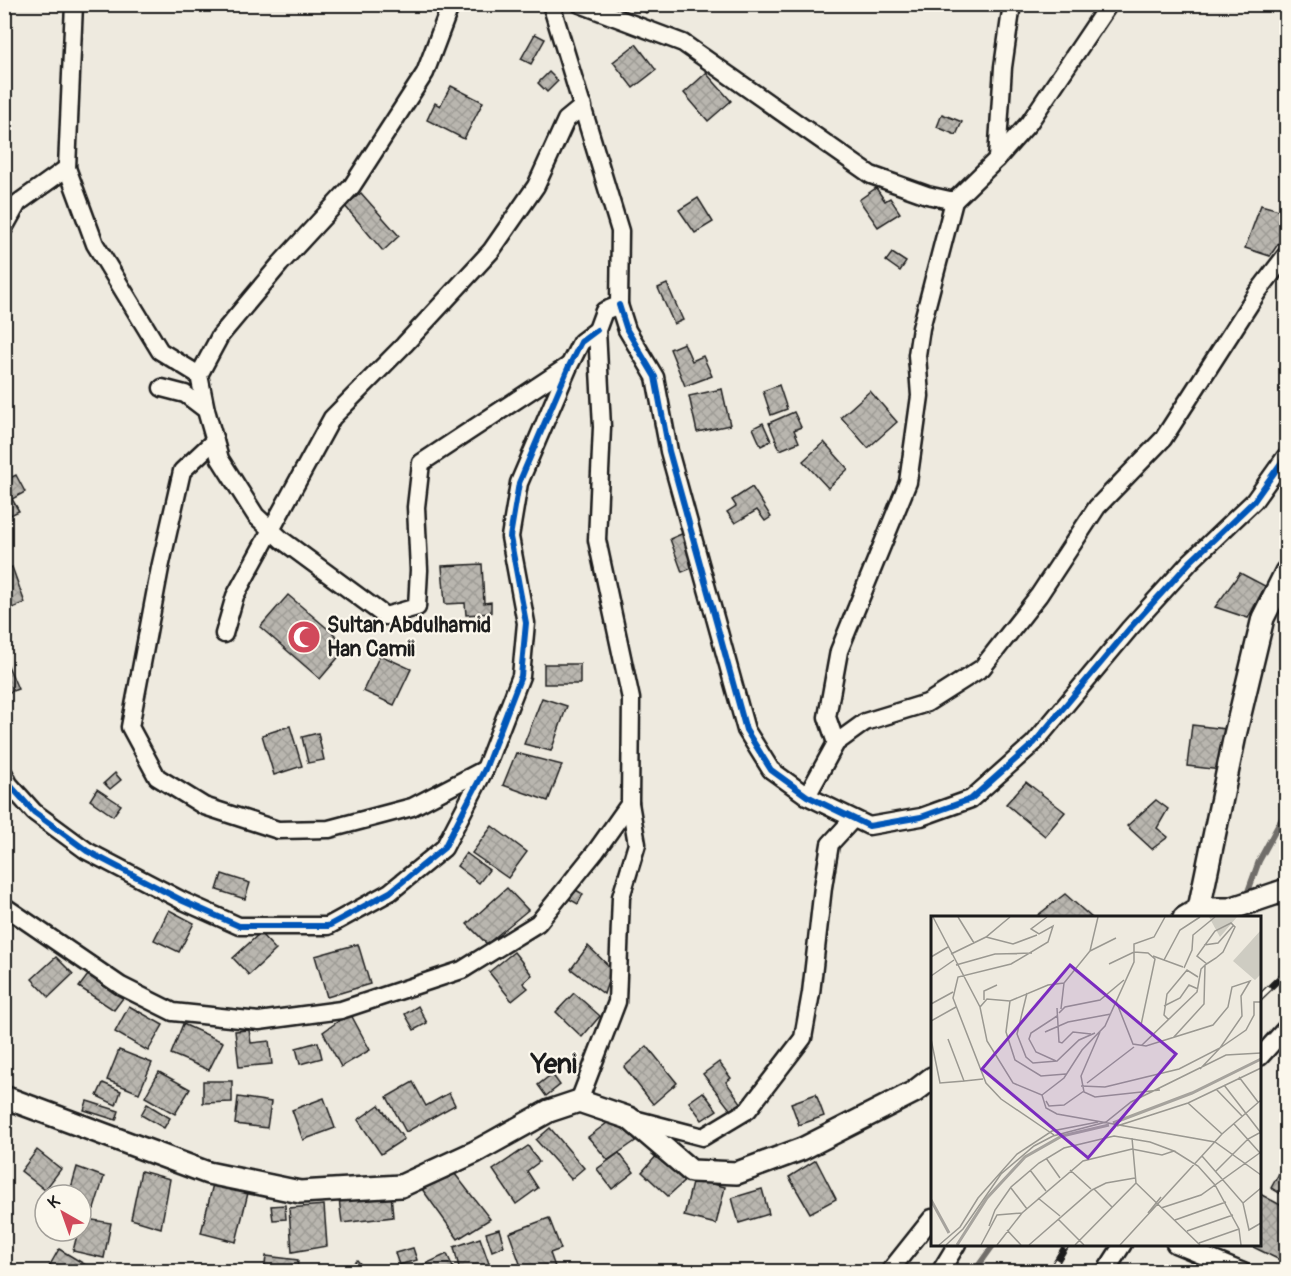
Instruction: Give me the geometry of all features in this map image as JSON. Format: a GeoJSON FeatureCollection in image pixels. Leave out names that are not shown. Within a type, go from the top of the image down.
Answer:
{"type":"FeatureCollection","features":[{"type":"Feature","properties":{"kind":"street"},"geometry":{"type":"LineString","coordinates":[[74,4],[67,168],[95,244],[160,351],[199,375]]}},
{"type":"Feature","properties":{"kind":"street"},"geometry":{"type":"LineString","coordinates":[[451,4],[425,73],[352,186],[280,264],[220,336],[199,375],[220,459],[256,516],[272,531],[385,616],[417,607],[419,570],[416,507],[422,463],[568,366]]}},
{"type":"Feature","properties":{"kind":"street"},"geometry":{"type":"LineString","coordinates":[[551,4],[620,231],[620,305],[627,330],[655,377],[669,451],[746,730],[771,770],[807,796],[869,826],[921,817],[972,799],[1034,743],[1130,628],[1190,562],[1254,501],[1287,456]]}},
{"type":"Feature","properties":{"kind":"street"},"geometry":{"type":"LineString","coordinates":[[580,4],[683,43],[871,175],[927,195],[954,201]]}},
{"type":"Feature","properties":{"kind":"street"},"geometry":{"type":"LineString","coordinates":[[997,159],[1003,67],[1012,4]]}},
{"type":"Feature","properties":{"kind":"street"},"geometry":{"type":"LineString","coordinates":[[836,743],[827,717],[839,651],[908,482],[920,396],[917,355],[921,328],[954,201],[997,159],[1029,123],[1109,4]]}},
{"type":"Feature","properties":{"kind":"street"},"geometry":{"type":"LineString","coordinates":[[224,634],[235,596],[332,418],[404,345],[491,251],[536,186],[566,120],[583,106]]}},
{"type":"Feature","properties":{"kind":"street"},"geometry":{"type":"LineString","coordinates":[[4,228],[18,202],[67,168]]}},
{"type":"Feature","properties":{"kind":"street"},"geometry":{"type":"LineString","coordinates":[[807,796],[836,743],[865,722],[927,703],[982,668],[1039,595],[1097,507],[1163,439],[1257,293],[1287,255]]}},
{"type":"Feature","properties":{"kind":"street"},"geometry":{"type":"LineString","coordinates":[[579,1101],[617,1002],[621,897],[637,844],[630,803],[631,699],[597,540],[602,427],[597,330],[604,311],[620,305]]}},
{"type":"Feature","properties":{"kind":"street"},"geometry":{"type":"LineString","coordinates":[[4,774],[9,784],[34,812],[87,851],[239,927],[328,926],[390,892],[444,848],[485,769],[521,676],[526,623],[510,537],[519,483],[568,366],[581,342],[597,330]]}},
{"type":"Feature","properties":{"kind":"street"},"geometry":{"type":"LineString","coordinates":[[162,388],[185,394],[206,410]]}},
{"type":"Feature","properties":{"kind":"street"},"geometry":{"type":"LineString","coordinates":[[215,440],[182,471],[160,568],[130,727],[158,777],[204,806],[278,830],[329,829],[412,807],[485,769]]}},
{"type":"Feature","properties":{"kind":"street"},"geometry":{"type":"LineString","coordinates":[[1284,891],[1230,909],[1191,915],[1263,618],[1287,572]]}},
{"type":"Feature","properties":{"kind":"street"},"geometry":{"type":"LineString","coordinates":[[4,906],[121,986],[173,1012],[259,1021],[341,1010],[462,970],[538,923],[596,851],[630,803]]}},
{"type":"Feature","properties":{"kind":"street"},"geometry":{"type":"LineString","coordinates":[[4,1097],[208,1173],[300,1192],[401,1186],[476,1152],[549,1111],[579,1101],[629,1118],[703,1137],[748,1110],[803,1038],[830,844],[853,819]]}},
{"type":"Feature","properties":{"kind":"street"},"geometry":{"type":"LineString","coordinates":[[1261,1056],[1287,1028]]}},
{"type":"Feature","properties":{"kind":"street"},"geometry":{"type":"LineString","coordinates":[[629,1118],[691,1171],[737,1173],[802,1149],[914,1092],[931,1079]]}},
{"type":"Feature","properties":{"kind":"street"},"geometry":{"type":"LineString","coordinates":[[889,1272],[931,1220]]}},
{"type":"Feature","properties":{"kind":"street"},"geometry":{"type":"LineString","coordinates":[[940,1272],[956,1246]]}},
{"type":"Feature","properties":{"kind":"street"},"geometry":{"type":"LineString","coordinates":[[1106,1272],[1122,1246]]}},
{"type":"Feature","properties":{"kind":"street"},"geometry":{"type":"LineString","coordinates":[[1178,1246],[1243,1272]]}},
{"type":"Feature","properties":{"kind":"building"},"geometry":{"type":"Polygon","coordinates":[[[633,4],[652,4],[646,13],[633,4]]]}},
{"type":"Feature","properties":{"kind":"building"},"geometry":{"type":"Polygon","coordinates":[[[535,34],[545,39],[531,64],[521,59],[535,34]]]}},
{"type":"Feature","properties":{"kind":"building"},"geometry":{"type":"Polygon","coordinates":[[[636,44],[656,70],[633,88],[613,62],[636,44]]]}},
{"type":"Feature","properties":{"kind":"building"},"geometry":{"type":"Polygon","coordinates":[[[549,72],[558,81],[547,92],[538,83],[549,72]]]}},
{"type":"Feature","properties":{"kind":"building"},"geometry":{"type":"Polygon","coordinates":[[[706,73],[731,101],[708,121],[684,93],[706,73]]]}},
{"type":"Feature","properties":{"kind":"building"},"geometry":{"type":"Polygon","coordinates":[[[451,86],[483,102],[464,139],[427,120],[435,103],[440,106],[451,86]]]}},
{"type":"Feature","properties":{"kind":"building"},"geometry":{"type":"Polygon","coordinates":[[[942,114],[962,122],[956,135],[937,127],[942,114]]]}},
{"type":"Feature","properties":{"kind":"building"},"geometry":{"type":"Polygon","coordinates":[[[1286,154],[1286,177],[1279,175],[1286,154]]]}},
{"type":"Feature","properties":{"kind":"building"},"geometry":{"type":"Polygon","coordinates":[[[876,188],[885,201],[890,198],[900,213],[878,227],[859,200],[876,188]]]}},
{"type":"Feature","properties":{"kind":"building"},"geometry":{"type":"Polygon","coordinates":[[[361,193],[399,236],[383,251],[345,206],[361,193]]]}},
{"type":"Feature","properties":{"kind":"building"},"geometry":{"type":"Polygon","coordinates":[[[698,198],[713,222],[695,233],[679,210],[698,198]]]}},
{"type":"Feature","properties":{"kind":"building"},"geometry":{"type":"Polygon","coordinates":[[[1261,205],[1286,212],[1286,232],[1270,256],[1245,248],[1261,205]]]}},
{"type":"Feature","properties":{"kind":"building"},"geometry":{"type":"Polygon","coordinates":[[[892,253],[906,262],[900,271],[886,261],[892,253]]]}},
{"type":"Feature","properties":{"kind":"building"},"geometry":{"type":"Polygon","coordinates":[[[4,280],[8,288],[5,290],[11,301],[4,304],[4,280]]]}},
{"type":"Feature","properties":{"kind":"building"},"geometry":{"type":"Polygon","coordinates":[[[667,284],[683,320],[674,324],[658,288],[667,284]]]}},
{"type":"Feature","properties":{"kind":"building"},"geometry":{"type":"Polygon","coordinates":[[[684,343],[692,361],[703,356],[712,376],[685,386],[670,349],[684,343]]]}},
{"type":"Feature","properties":{"kind":"building"},"geometry":{"type":"Polygon","coordinates":[[[779,385],[787,409],[771,415],[763,391],[779,385]]]}},
{"type":"Feature","properties":{"kind":"building"},"geometry":{"type":"Polygon","coordinates":[[[722,389],[730,425],[697,432],[689,396],[722,389]]]}},
{"type":"Feature","properties":{"kind":"building"},"geometry":{"type":"Polygon","coordinates":[[[870,391],[897,422],[868,448],[841,417],[870,391]]]}},
{"type":"Feature","properties":{"kind":"building"},"geometry":{"type":"Polygon","coordinates":[[[794,412],[801,427],[794,430],[799,442],[780,450],[769,423],[794,412]]]}},
{"type":"Feature","properties":{"kind":"building"},"geometry":{"type":"Polygon","coordinates":[[[763,423],[771,441],[761,446],[753,428],[763,423]]]}},
{"type":"Feature","properties":{"kind":"building"},"geometry":{"type":"Polygon","coordinates":[[[824,442],[848,469],[828,488],[803,461],[824,442]]]}},
{"type":"Feature","properties":{"kind":"building"},"geometry":{"type":"Polygon","coordinates":[[[16,475],[25,492],[12,499],[19,511],[4,518],[4,481],[16,475]]]}},
{"type":"Feature","properties":{"kind":"building"},"geometry":{"type":"Polygon","coordinates":[[[752,487],[771,517],[765,521],[757,510],[735,523],[727,512],[736,506],[732,500],[752,487]]]}},
{"type":"Feature","properties":{"kind":"building"},"geometry":{"type":"Polygon","coordinates":[[[686,532],[699,565],[682,572],[670,539],[686,532]]]}},
{"type":"Feature","properties":{"kind":"building"},"geometry":{"type":"Polygon","coordinates":[[[482,564],[484,603],[491,602],[491,613],[466,615],[465,603],[445,604],[442,566],[482,564]]]}},
{"type":"Feature","properties":{"kind":"building"},"geometry":{"type":"Polygon","coordinates":[[[12,567],[25,603],[7,610],[4,602],[4,570],[12,567]]]}},
{"type":"Feature","properties":{"kind":"building"},"geometry":{"type":"Polygon","coordinates":[[[1240,573],[1265,586],[1248,618],[1215,607],[1240,573]]]}},
{"type":"Feature","properties":{"kind":"building","name":"Sultan Abdulhamid Han Camii"},"geometry":{"type":"Polygon","coordinates":[[[288,595],[348,646],[320,679],[260,627],[288,595]]]}},
{"type":"Feature","properties":{"kind":"building"},"geometry":{"type":"Polygon","coordinates":[[[380,655],[411,669],[394,705],[363,691],[380,655]]]}},
{"type":"Feature","properties":{"kind":"building"},"geometry":{"type":"Polygon","coordinates":[[[4,661],[18,689],[4,694],[4,661]]]}},
{"type":"Feature","properties":{"kind":"building"},"geometry":{"type":"Polygon","coordinates":[[[544,664],[580,664],[580,684],[544,684],[544,664]]]}},
{"type":"Feature","properties":{"kind":"building"},"geometry":{"type":"Polygon","coordinates":[[[542,698],[567,706],[551,751],[524,744],[542,698]]]}},
{"type":"Feature","properties":{"kind":"building"},"geometry":{"type":"Polygon","coordinates":[[[1192,725],[1226,729],[1221,770],[1187,766],[1192,725]]]}},
{"type":"Feature","properties":{"kind":"building"},"geometry":{"type":"Polygon","coordinates":[[[290,726],[302,766],[274,775],[262,735],[290,726]]]}},
{"type":"Feature","properties":{"kind":"building"},"geometry":{"type":"Polygon","coordinates":[[[318,733],[324,760],[308,763],[302,737],[318,733]]]}},
{"type":"Feature","properties":{"kind":"building"},"geometry":{"type":"Polygon","coordinates":[[[516,753],[562,765],[548,801],[503,785],[516,753]]]}},
{"type":"Feature","properties":{"kind":"building"},"geometry":{"type":"Polygon","coordinates":[[[115,773],[121,780],[110,789],[104,783],[115,773]]]}},
{"type":"Feature","properties":{"kind":"building"},"geometry":{"type":"Polygon","coordinates":[[[1026,782],[1065,812],[1045,836],[1006,804],[1026,782]]]}},
{"type":"Feature","properties":{"kind":"building"},"geometry":{"type":"Polygon","coordinates":[[[97,789],[121,805],[113,816],[90,800],[97,789]]]}},
{"type":"Feature","properties":{"kind":"building"},"geometry":{"type":"Polygon","coordinates":[[[1156,800],[1168,809],[1157,828],[1168,837],[1152,849],[1127,826],[1156,800]]]}},
{"type":"Feature","properties":{"kind":"building"},"geometry":{"type":"Polygon","coordinates":[[[492,826],[527,852],[508,878],[472,853],[492,826]]]}},
{"type":"Feature","properties":{"kind":"building"},"geometry":{"type":"Polygon","coordinates":[[[466,853],[489,870],[479,883],[457,866],[466,853]]]}},
{"type":"Feature","properties":{"kind":"building"},"geometry":{"type":"Polygon","coordinates":[[[222,874],[250,883],[245,899],[217,890],[222,874]]]}},
{"type":"Feature","properties":{"kind":"building"},"geometry":{"type":"Polygon","coordinates":[[[507,888],[528,910],[487,944],[467,924],[507,888]]]}},
{"type":"Feature","properties":{"kind":"building"},"geometry":{"type":"Polygon","coordinates":[[[574,889],[583,894],[578,904],[569,899],[574,889]]]}},
{"type":"Feature","properties":{"kind":"building"},"geometry":{"type":"Polygon","coordinates":[[[1065,894],[1090,916],[1039,916],[1065,894]]]}},
{"type":"Feature","properties":{"kind":"building"},"geometry":{"type":"Polygon","coordinates":[[[169,910],[194,923],[179,952],[154,940],[169,910]]]}},
{"type":"Feature","properties":{"kind":"building"},"geometry":{"type":"Polygon","coordinates":[[[260,933],[276,950],[249,975],[233,958],[260,933]]]}},
{"type":"Feature","properties":{"kind":"building"},"geometry":{"type":"Polygon","coordinates":[[[358,944],[370,984],[327,997],[315,956],[358,944]]]}},
{"type":"Feature","properties":{"kind":"building"},"geometry":{"type":"Polygon","coordinates":[[[588,946],[612,969],[604,994],[571,969],[588,946]]]}},
{"type":"Feature","properties":{"kind":"building"},"geometry":{"type":"Polygon","coordinates":[[[514,952],[532,975],[523,983],[528,988],[512,1001],[489,972],[514,952]]]}},
{"type":"Feature","properties":{"kind":"building"},"geometry":{"type":"Polygon","coordinates":[[[56,957],[73,974],[49,997],[32,979],[56,957]]]}},
{"type":"Feature","properties":{"kind":"building"},"geometry":{"type":"Polygon","coordinates":[[[88,975],[123,998],[114,1010],[79,987],[88,975]]]}},
{"type":"Feature","properties":{"kind":"building"},"geometry":{"type":"Polygon","coordinates":[[[574,993],[600,1016],[582,1037],[556,1012],[574,993]]]}},
{"type":"Feature","properties":{"kind":"building"},"geometry":{"type":"Polygon","coordinates":[[[129,1006],[163,1025],[148,1051],[115,1032],[129,1006]]]}},
{"type":"Feature","properties":{"kind":"building"},"geometry":{"type":"Polygon","coordinates":[[[418,1006],[427,1023],[414,1030],[405,1014],[418,1006]]]}},
{"type":"Feature","properties":{"kind":"building"},"geometry":{"type":"Polygon","coordinates":[[[350,1013],[370,1050],[341,1067],[323,1032],[350,1013]]]}},
{"type":"Feature","properties":{"kind":"building"},"geometry":{"type":"Polygon","coordinates":[[[183,1024],[223,1042],[209,1070],[171,1054],[183,1024]]]}},
{"type":"Feature","properties":{"kind":"building"},"geometry":{"type":"Polygon","coordinates":[[[249,1030],[251,1043],[269,1041],[272,1064],[239,1067],[235,1031],[249,1030]]]}},
{"type":"Feature","properties":{"kind":"building"},"geometry":{"type":"Polygon","coordinates":[[[318,1042],[322,1058],[300,1064],[296,1048],[318,1042]]]}},
{"type":"Feature","properties":{"kind":"building"},"geometry":{"type":"Polygon","coordinates":[[[647,1046],[677,1083],[653,1104],[624,1067],[647,1046]]]}},
{"type":"Feature","properties":{"kind":"building"},"geometry":{"type":"Polygon","coordinates":[[[119,1050],[152,1063],[139,1093],[107,1080],[119,1050]]]}},
{"type":"Feature","properties":{"kind":"building"},"geometry":{"type":"Polygon","coordinates":[[[719,1062],[731,1078],[726,1082],[742,1104],[732,1112],[703,1074],[719,1062]]]}},
{"type":"Feature","properties":{"kind":"building"},"geometry":{"type":"Polygon","coordinates":[[[159,1072],[190,1089],[175,1114],[145,1097],[159,1072]]]}},
{"type":"Feature","properties":{"kind":"building"},"geometry":{"type":"Polygon","coordinates":[[[552,1074],[560,1085],[546,1096],[538,1085],[552,1074]]]}},
{"type":"Feature","properties":{"kind":"building"},"geometry":{"type":"Polygon","coordinates":[[[203,1081],[232,1081],[232,1102],[203,1103],[203,1081]]]}},
{"type":"Feature","properties":{"kind":"building"},"geometry":{"type":"Polygon","coordinates":[[[413,1082],[426,1106],[449,1093],[455,1105],[406,1132],[387,1097],[413,1082]]]}},
{"type":"Feature","properties":{"kind":"building"},"geometry":{"type":"Polygon","coordinates":[[[103,1083],[121,1091],[116,1105],[97,1096],[103,1083]]]}},
{"type":"Feature","properties":{"kind":"building"},"geometry":{"type":"Polygon","coordinates":[[[703,1092],[717,1110],[702,1120],[689,1102],[703,1092]]]}},
{"type":"Feature","properties":{"kind":"building"},"geometry":{"type":"Polygon","coordinates":[[[816,1094],[824,1116],[799,1125],[791,1103],[816,1094]]]}},
{"type":"Feature","properties":{"kind":"building"},"geometry":{"type":"Polygon","coordinates":[[[238,1097],[271,1102],[267,1128],[235,1124],[238,1097]]]}},
{"type":"Feature","properties":{"kind":"building"},"geometry":{"type":"Polygon","coordinates":[[[324,1098],[335,1128],[303,1140],[292,1110],[324,1098]]]}},
{"type":"Feature","properties":{"kind":"building"},"geometry":{"type":"Polygon","coordinates":[[[87,1101],[119,1111],[116,1120],[84,1110],[87,1101]]]}},
{"type":"Feature","properties":{"kind":"building"},"geometry":{"type":"Polygon","coordinates":[[[147,1104],[170,1118],[164,1128],[141,1115],[147,1104]]]}},
{"type":"Feature","properties":{"kind":"building"},"geometry":{"type":"Polygon","coordinates":[[[379,1105],[404,1139],[381,1154],[358,1120],[379,1105]]]}},
{"type":"Feature","properties":{"kind":"building"},"geometry":{"type":"Polygon","coordinates":[[[614,1118],[637,1140],[608,1160],[588,1137],[614,1118]]]}},
{"type":"Feature","properties":{"kind":"building"},"geometry":{"type":"Polygon","coordinates":[[[550,1128],[584,1168],[571,1179],[536,1140],[550,1128]]]}},
{"type":"Feature","properties":{"kind":"building"},"geometry":{"type":"Polygon","coordinates":[[[528,1146],[539,1162],[527,1171],[538,1188],[516,1204],[493,1170],[528,1146]]]}},
{"type":"Feature","properties":{"kind":"building"},"geometry":{"type":"Polygon","coordinates":[[[37,1150],[61,1169],[50,1183],[36,1183],[21,1171],[37,1150]]]}},
{"type":"Feature","properties":{"kind":"building"},"geometry":{"type":"Polygon","coordinates":[[[619,1153],[634,1172],[612,1189],[597,1169],[619,1153]]]}},
{"type":"Feature","properties":{"kind":"building"},"geometry":{"type":"Polygon","coordinates":[[[659,1153],[688,1178],[668,1196],[642,1172],[659,1153]]]}},
{"type":"Feature","properties":{"kind":"building"},"geometry":{"type":"Polygon","coordinates":[[[816,1160],[836,1199],[810,1213],[789,1177],[816,1160]]]}},
{"type":"Feature","properties":{"kind":"building"},"geometry":{"type":"Polygon","coordinates":[[[1286,1161],[1286,1197],[1271,1188],[1286,1161]]]}},
{"type":"Feature","properties":{"kind":"building"},"geometry":{"type":"Polygon","coordinates":[[[77,1167],[104,1177],[94,1209],[93,1183],[72,1183],[77,1167]]]}},
{"type":"Feature","properties":{"kind":"building"},"geometry":{"type":"Polygon","coordinates":[[[141,1171],[170,1179],[161,1228],[131,1219],[141,1171]]]}},
{"type":"Feature","properties":{"kind":"building"},"geometry":{"type":"Polygon","coordinates":[[[455,1174],[490,1219],[458,1239],[422,1189],[455,1174]]]}},
{"type":"Feature","properties":{"kind":"building"},"geometry":{"type":"Polygon","coordinates":[[[693,1179],[725,1187],[716,1224],[684,1216],[693,1179]]]}},
{"type":"Feature","properties":{"kind":"building"},"geometry":{"type":"Polygon","coordinates":[[[213,1184],[248,1193],[236,1242],[201,1233],[213,1184]]]}},
{"type":"Feature","properties":{"kind":"building"},"geometry":{"type":"Polygon","coordinates":[[[762,1189],[769,1214],[739,1223],[732,1198],[762,1189]]]}},
{"type":"Feature","properties":{"kind":"building"},"geometry":{"type":"Polygon","coordinates":[[[391,1193],[393,1217],[342,1223],[339,1199],[391,1193]]]}},
{"type":"Feature","properties":{"kind":"building"},"geometry":{"type":"Polygon","coordinates":[[[1261,1195],[1286,1208],[1286,1263],[1251,1246],[1261,1246],[1261,1195]]]}},
{"type":"Feature","properties":{"kind":"building"},"geometry":{"type":"Polygon","coordinates":[[[285,1205],[286,1219],[273,1220],[271,1206],[285,1205]]]}},
{"type":"Feature","properties":{"kind":"building"},"geometry":{"type":"Polygon","coordinates":[[[324,1205],[327,1246],[292,1252],[289,1208],[324,1205]]]}},
{"type":"Feature","properties":{"kind":"building"},"geometry":{"type":"Polygon","coordinates":[[[549,1218],[561,1249],[550,1253],[555,1267],[543,1272],[523,1272],[509,1233],[549,1218]]]}},
{"type":"Feature","properties":{"kind":"building"},"geometry":{"type":"Polygon","coordinates":[[[93,1220],[111,1223],[104,1258],[73,1251],[75,1243],[93,1243],[93,1220]]]}},
{"type":"Feature","properties":{"kind":"building"},"geometry":{"type":"Polygon","coordinates":[[[499,1229],[504,1246],[492,1251],[486,1233],[499,1229]]]}},
{"type":"Feature","properties":{"kind":"building"},"geometry":{"type":"Polygon","coordinates":[[[480,1238],[492,1272],[460,1272],[454,1247],[480,1238]]]}},
{"type":"Feature","properties":{"kind":"building"},"geometry":{"type":"Polygon","coordinates":[[[413,1248],[417,1260],[399,1265],[395,1253],[413,1248]]]}},
{"type":"Feature","properties":{"kind":"building"},"geometry":{"type":"Polygon","coordinates":[[[59,1249],[91,1268],[88,1272],[46,1272],[59,1249]]]}},
{"type":"Feature","properties":{"kind":"building"},"geometry":{"type":"Polygon","coordinates":[[[447,1254],[455,1272],[424,1272],[421,1266],[447,1254]]]}},
{"type":"Feature","properties":{"kind":"building"},"geometry":{"type":"Polygon","coordinates":[[[266,1256],[298,1260],[297,1272],[264,1272],[266,1256]]]}},
{"type":"Feature","properties":{"kind":"building"},"geometry":{"type":"Polygon","coordinates":[[[357,1260],[367,1272],[344,1272],[357,1260]]]}},
{"type":"Feature","properties":{"kind":"building"},"geometry":{"type":"Polygon","coordinates":[[[114,1268],[137,1269],[137,1272],[113,1272],[114,1268]]]}},
{"type":"Feature","properties":{"kind":"waterway"},"geometry":{"type":"LineString","coordinates":[[1246,897],[1259,861],[1286,811]]}},
{"type":"Feature","properties":{"kind":"waterway"},"geometry":{"type":"LineString","coordinates":[[974,1272],[993,1246]]}},
{"type":"Feature","properties":{"kind":"railway"},"geometry":{"type":"LineString","coordinates":[[1261,996],[1286,972]]}},
{"type":"Feature","properties":{"kind":"railway"},"geometry":{"type":"LineString","coordinates":[[1050,1272],[1066,1246]]}},
{"type":"Feature","properties":{"kind":"cycle path"},"geometry":{"type":"LineString","coordinates":[[619,305],[627,330],[655,377],[669,451],[746,730],[771,770],[807,796],[869,826],[921,817],[971,799],[1034,743],[1130,628],[1190,562],[1254,501],[1286,456]]}},
{"type":"Feature","properties":{"kind":"cycle path"},"geometry":{"type":"LineString","coordinates":[[4,774],[9,784],[34,812],[87,851],[183,901],[239,926],[328,926],[390,892],[444,848],[485,769],[521,676],[526,623],[510,537],[519,483],[581,342],[597,330]]}},
{"type":"Feature","properties":{"kind":"place","name":"Sultan Abdulhamid Han Camii"},"geometry":{"type":"Point","coordinates":[304,637]}},
{"type":"Feature","properties":{"kind":"district","name":"Yeni"},"geometry":{"type":"Point","coordinates":[554,1064]}}]}
